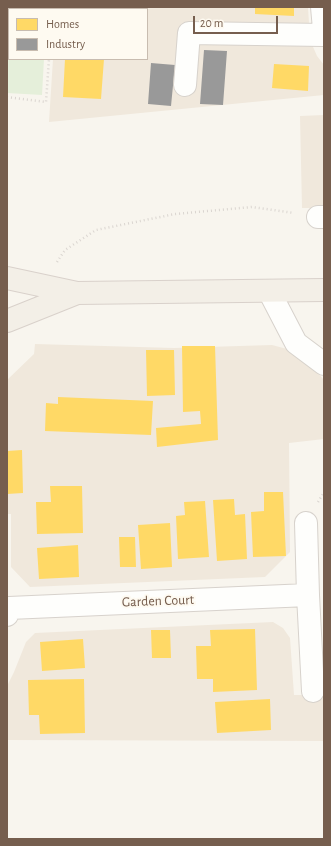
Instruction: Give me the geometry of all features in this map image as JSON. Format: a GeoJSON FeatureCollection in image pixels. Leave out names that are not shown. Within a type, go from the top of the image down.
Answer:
{"type":"FeatureCollection","features":[{"type":"Feature","properties":{"kind":"main road"},"geometry":{"type":"LineString","coordinates":[[7,278],[77,293],[324,290]]}},
{"type":"Feature","properties":{"kind":"main road"},"geometry":{"type":"LineString","coordinates":[[7,321],[77,293]]}},
{"type":"Feature","properties":{"kind":"street"},"geometry":{"type":"LineString","coordinates":[[322,7],[324,29]]}},
{"type":"Feature","properties":{"kind":"street"},"geometry":{"type":"LineString","coordinates":[[184,85],[189,33],[324,35]]}},
{"type":"Feature","properties":{"kind":"street"},"geometry":{"type":"LineString","coordinates":[[269,291],[296,343],[324,364]]}},
{"type":"Feature","properties":{"kind":"street"},"geometry":{"type":"LineString","coordinates":[[306,523],[313,691]]}},
{"type":"Feature","properties":{"kind":"street","name":"Garden Court"},"geometry":{"type":"LineString","coordinates":[[8,609],[308,595]]}},
{"type":"Feature","properties":{"kind":"path"},"geometry":{"type":"LineString","coordinates":[[7,98],[46,102],[49,60]]}},
{"type":"Feature","properties":{"kind":"path"},"geometry":{"type":"LineString","coordinates":[[41,285],[65,250],[96,230],[175,214],[252,208],[321,217]]}},
{"type":"Feature","properties":{"kind":"shaded area"},"geometry":{"type":"Polygon","coordinates":[[[308,7],[310,40],[317,56],[324,65],[324,95],[49,122],[53,60],[148,60],[148,8],[56,8],[308,7]]]}},
{"type":"Feature","properties":{"kind":"shaded area"},"geometry":{"type":"Polygon","coordinates":[[[324,115],[324,208],[302,208],[300,116],[324,115]]]}},
{"type":"Feature","properties":{"kind":"shaded area"},"geometry":{"type":"Polygon","coordinates":[[[35,344],[174,348],[272,345],[287,349],[317,372],[324,380],[324,439],[289,443],[290,552],[265,577],[30,587],[11,567],[11,514],[7,514],[7,380],[34,354],[35,344]]]}},
{"type":"Feature","properties":{"kind":"shaded area"},"geometry":{"type":"Polygon","coordinates":[[[273,622],[283,628],[290,638],[294,695],[324,695],[324,741],[7,740],[7,686],[26,642],[35,633],[273,622]]]}},
{"type":"Feature","properties":{"kind":"green space"},"geometry":{"type":"Polygon","coordinates":[[[7,7],[47,7],[8,8],[8,60],[44,60],[42,95],[7,93],[7,7]]]}},
{"type":"Feature","properties":{"kind":"building: Homes"},"geometry":{"type":"Polygon","coordinates":[[[82,7],[112,7],[112,8],[82,7]]]}},
{"type":"Feature","properties":{"kind":"building: Homes"},"geometry":{"type":"Polygon","coordinates":[[[255,7],[294,7],[294,16],[255,14],[255,7]]]}},
{"type":"Feature","properties":{"kind":"building: Homes"},"geometry":{"type":"Polygon","coordinates":[[[65,60],[104,60],[101,99],[63,97],[65,60]]]}},
{"type":"Feature","properties":{"kind":"building: Homes"},"geometry":{"type":"Polygon","coordinates":[[[274,64],[309,66],[308,91],[272,88],[274,64]]]}},
{"type":"Feature","properties":{"kind":"building: Homes"},"geometry":{"type":"Polygon","coordinates":[[[182,346],[215,346],[218,440],[157,447],[156,428],[201,424],[200,411],[183,412],[182,346]]]}},
{"type":"Feature","properties":{"kind":"building: Homes"},"geometry":{"type":"Polygon","coordinates":[[[146,350],[174,350],[175,395],[147,396],[146,350]]]}},
{"type":"Feature","properties":{"kind":"building: Homes"},"geometry":{"type":"Polygon","coordinates":[[[58,397],[153,401],[151,435],[45,431],[46,403],[58,404],[58,397]]]}},
{"type":"Feature","properties":{"kind":"building: Homes"},"geometry":{"type":"Polygon","coordinates":[[[22,450],[23,493],[7,494],[7,451],[22,450]]]}},
{"type":"Feature","properties":{"kind":"building: Homes"},"geometry":{"type":"Polygon","coordinates":[[[50,486],[82,486],[83,533],[37,534],[36,502],[51,502],[50,486]]]}},
{"type":"Feature","properties":{"kind":"building: Homes"},"geometry":{"type":"Polygon","coordinates":[[[264,492],[283,492],[286,556],[253,557],[251,512],[264,511],[264,492]]]}},
{"type":"Feature","properties":{"kind":"building: Homes"},"geometry":{"type":"Polygon","coordinates":[[[234,499],[235,515],[245,514],[247,559],[217,561],[213,500],[234,499]]]}},
{"type":"Feature","properties":{"kind":"building: Homes"},"geometry":{"type":"Polygon","coordinates":[[[205,501],[209,557],[178,559],[176,516],[185,515],[184,502],[205,501]]]}},
{"type":"Feature","properties":{"kind":"building: Homes"},"geometry":{"type":"Polygon","coordinates":[[[170,523],[172,567],[141,569],[138,525],[170,523]]]}},
{"type":"Feature","properties":{"kind":"building: Homes"},"geometry":{"type":"Polygon","coordinates":[[[119,537],[135,537],[136,567],[120,567],[119,537]]]}},
{"type":"Feature","properties":{"kind":"building: Homes"},"geometry":{"type":"Polygon","coordinates":[[[78,545],[79,577],[39,579],[37,548],[78,545]]]}},
{"type":"Feature","properties":{"kind":"building: Homes"},"geometry":{"type":"Polygon","coordinates":[[[255,629],[257,690],[213,692],[213,679],[197,679],[196,646],[211,646],[210,630],[255,629]]]}},
{"type":"Feature","properties":{"kind":"building: Homes"},"geometry":{"type":"Polygon","coordinates":[[[151,630],[170,630],[171,658],[152,658],[151,630]]]}},
{"type":"Feature","properties":{"kind":"building: Homes"},"geometry":{"type":"Polygon","coordinates":[[[83,639],[85,668],[42,671],[40,642],[83,639]]]}},
{"type":"Feature","properties":{"kind":"building: Homes"},"geometry":{"type":"Polygon","coordinates":[[[84,679],[85,733],[40,734],[39,715],[29,715],[28,680],[84,679]]]}},
{"type":"Feature","properties":{"kind":"building: Homes"},"geometry":{"type":"Polygon","coordinates":[[[270,699],[271,730],[217,733],[215,702],[270,699]]]}},
{"type":"Feature","properties":{"kind":"building: Industry"},"geometry":{"type":"Polygon","coordinates":[[[204,50],[227,51],[223,105],[200,104],[204,50]]]}},
{"type":"Feature","properties":{"kind":"building: Industry"},"geometry":{"type":"Polygon","coordinates":[[[151,63],[175,65],[171,106],[148,104],[151,63]]]}}]}
